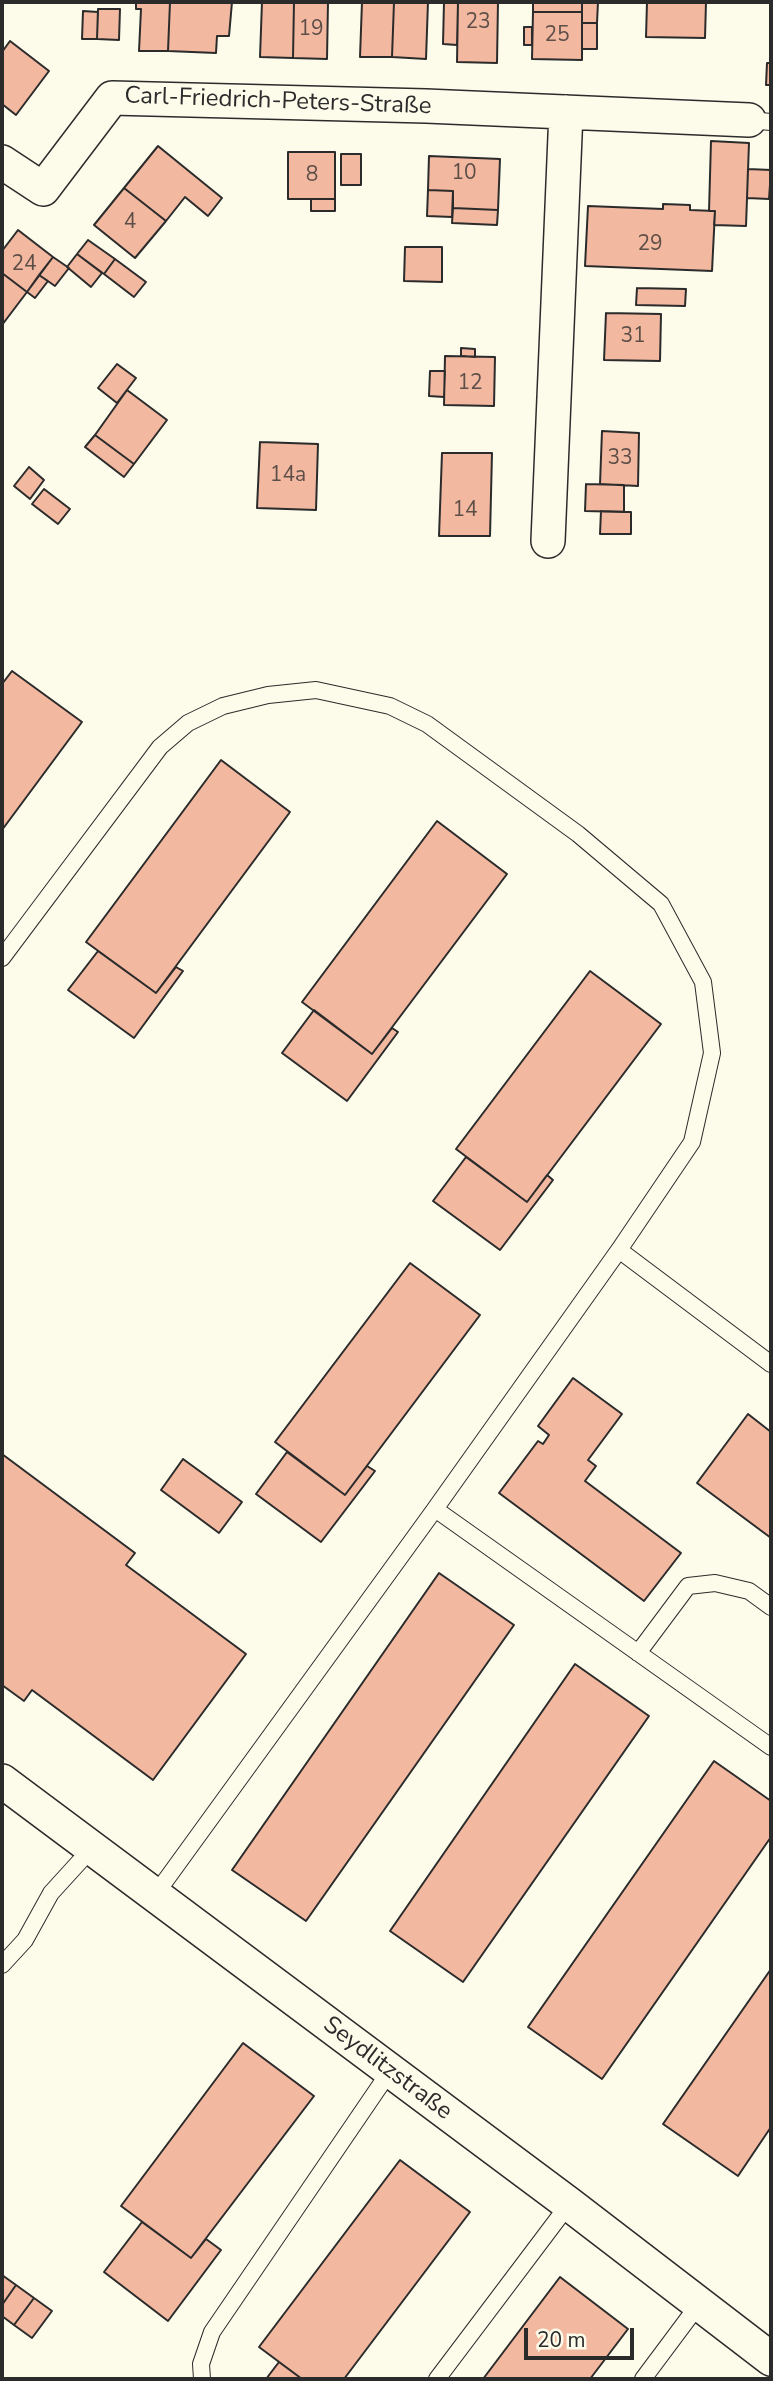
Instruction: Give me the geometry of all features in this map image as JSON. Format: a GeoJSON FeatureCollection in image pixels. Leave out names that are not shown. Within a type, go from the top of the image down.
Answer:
{"type":"FeatureCollection","features":[{"type":"Feature","properties":{"kind":"street","name":"Carl-Friedrich-Peters-Straße"},"geometry":{"type":"LineString","coordinates":[[2,162],[43,189],[112,97],[760,121]]}},
{"type":"Feature","properties":{"kind":"street"},"geometry":{"type":"LineString","coordinates":[[548,541],[566,112]]}},
{"type":"Feature","properties":{"kind":"street","name":"Seydlitzstraße"},"geometry":{"type":"LineString","coordinates":[[2,1781],[569,2204],[771,2359]]}},
{"type":"Feature","properties":{"kind":"lane"},"geometry":{"type":"LineString","coordinates":[[2,958],[160,747],[188,723],[223,706],[268,695],[316,690],[390,706],[427,724],[578,834],[661,904],[703,982],[712,1053],[692,1142],[619,1251],[435,1510],[155,1895]]}},
{"type":"Feature","properties":{"kind":"lane"},"geometry":{"type":"LineString","coordinates":[[619,1251],[771,1364]]}},
{"type":"Feature","properties":{"kind":"lane"},"geometry":{"type":"LineString","coordinates":[[435,1510],[771,1747]]}},
{"type":"Feature","properties":{"kind":"lane"},"geometry":{"type":"LineString","coordinates":[[638,1653],[688,1586],[715,1583],[749,1591],[771,1607]]}},
{"type":"Feature","properties":{"kind":"lane"},"geometry":{"type":"LineString","coordinates":[[2,1965],[25,1940],[51,1893],[92,1848]]}},
{"type":"Feature","properties":{"kind":"lane"},"geometry":{"type":"LineString","coordinates":[[202,2379],[201,2364],[212,2332],[390,2071]]}},
{"type":"Feature","properties":{"kind":"lane"},"geometry":{"type":"LineString","coordinates":[[437,2379],[569,2204]]}},
{"type":"Feature","properties":{"kind":"lane"},"geometry":{"type":"LineString","coordinates":[[643,2379],[699,2304]]}},
{"type":"Feature","properties":{"kind":"building"},"geometry":{"type":"Polygon","coordinates":[[[136,2],[170,2],[168,51],[139,51],[141,9],[136,9],[136,2]]]}},
{"type":"Feature","properties":{"kind":"building"},"geometry":{"type":"Polygon","coordinates":[[[170,2],[232,2],[229,36],[217,36],[216,53],[168,51],[170,2]]]}},
{"type":"Feature","properties":{"kind":"building"},"geometry":{"type":"Polygon","coordinates":[[[262,2],[294,2],[293,58],[260,57],[262,2]]]}},
{"type":"Feature","properties":{"kind":"building"},"geometry":{"type":"Polygon","coordinates":[[[294,2],[328,2],[327,59],[293,58],[294,2]]]}},
{"type":"Feature","properties":{"kind":"building"},"geometry":{"type":"Polygon","coordinates":[[[362,2],[394,2],[392,57],[360,57],[362,2]]]}},
{"type":"Feature","properties":{"kind":"building"},"geometry":{"type":"Polygon","coordinates":[[[394,2],[428,2],[426,59],[392,57],[394,2]]]}},
{"type":"Feature","properties":{"kind":"building"},"geometry":{"type":"Polygon","coordinates":[[[444,2],[458,2],[457,45],[443,44],[444,2]]]}},
{"type":"Feature","properties":{"kind":"building"},"geometry":{"type":"Polygon","coordinates":[[[458,2],[498,2],[497,63],[457,62],[458,2]]]}},
{"type":"Feature","properties":{"kind":"building"},"geometry":{"type":"Polygon","coordinates":[[[533,2],[582,2],[582,12],[533,12],[533,2]]]}},
{"type":"Feature","properties":{"kind":"building"},"geometry":{"type":"Polygon","coordinates":[[[582,2],[598,2],[597,23],[582,23],[582,2]]]}},
{"type":"Feature","properties":{"kind":"building"},"geometry":{"type":"Polygon","coordinates":[[[647,2],[706,2],[705,38],[646,37],[647,2]]]}},
{"type":"Feature","properties":{"kind":"building"},"geometry":{"type":"Polygon","coordinates":[[[98,9],[120,9],[119,40],[97,39],[98,9]]]}},
{"type":"Feature","properties":{"kind":"building"},"geometry":{"type":"Polygon","coordinates":[[[83,11],[98,12],[97,39],[82,39],[83,11]]]}},
{"type":"Feature","properties":{"kind":"building"},"geometry":{"type":"Polygon","coordinates":[[[533,12],[582,12],[582,60],[532,59],[533,12]]]}},
{"type":"Feature","properties":{"kind":"building"},"geometry":{"type":"Polygon","coordinates":[[[582,23],[597,23],[597,49],[582,49],[582,23]]]}},
{"type":"Feature","properties":{"kind":"building"},"geometry":{"type":"Polygon","coordinates":[[[524,27],[532,27],[532,45],[524,45],[524,27]]]}},
{"type":"Feature","properties":{"kind":"building"},"geometry":{"type":"Polygon","coordinates":[[[10,41],[49,71],[16,115],[2,104],[2,52],[10,41]]]}},
{"type":"Feature","properties":{"kind":"building"},"geometry":{"type":"Polygon","coordinates":[[[767,63],[771,63],[771,85],[766,85],[767,63]]]}},
{"type":"Feature","properties":{"kind":"building"},"geometry":{"type":"Polygon","coordinates":[[[711,141],[749,143],[746,226],[714,225],[715,211],[709,211],[711,141]]]}},
{"type":"Feature","properties":{"kind":"building"},"geometry":{"type":"Polygon","coordinates":[[[158,146],[222,198],[208,216],[185,197],[166,221],[124,188],[158,146]]]}},
{"type":"Feature","properties":{"kind":"building"},"geometry":{"type":"Polygon","coordinates":[[[288,152],[335,152],[335,199],[288,199],[288,152]]]}},
{"type":"Feature","properties":{"kind":"building"},"geometry":{"type":"Polygon","coordinates":[[[341,154],[361,154],[361,185],[341,185],[341,154]]]}},
{"type":"Feature","properties":{"kind":"building"},"geometry":{"type":"Polygon","coordinates":[[[429,156],[500,159],[498,210],[453,208],[453,191],[428,190],[429,156]]]}},
{"type":"Feature","properties":{"kind":"building"},"geometry":{"type":"Polygon","coordinates":[[[748,169],[771,170],[769,199],[747,198],[748,169]]]}},
{"type":"Feature","properties":{"kind":"building"},"geometry":{"type":"Polygon","coordinates":[[[124,188],[166,221],[135,258],[94,225],[124,188]]]}},
{"type":"Feature","properties":{"kind":"building"},"geometry":{"type":"Polygon","coordinates":[[[428,190],[453,191],[452,217],[427,216],[428,190]]]}},
{"type":"Feature","properties":{"kind":"building"},"geometry":{"type":"Polygon","coordinates":[[[311,199],[335,199],[335,211],[311,211],[311,199]]]}},
{"type":"Feature","properties":{"kind":"building"},"geometry":{"type":"Polygon","coordinates":[[[663,204],[690,205],[690,210],[715,211],[712,271],[585,266],[588,206],[663,209],[663,204]]]}},
{"type":"Feature","properties":{"kind":"building"},"geometry":{"type":"Polygon","coordinates":[[[453,208],[498,210],[497,225],[452,223],[453,208]]]}},
{"type":"Feature","properties":{"kind":"building"},"geometry":{"type":"Polygon","coordinates":[[[18,230],[53,257],[27,292],[2,273],[2,251],[18,230]]]}},
{"type":"Feature","properties":{"kind":"building"},"geometry":{"type":"Polygon","coordinates":[[[88,240],[115,259],[104,274],[77,254],[88,240]]]}},
{"type":"Feature","properties":{"kind":"building"},"geometry":{"type":"Polygon","coordinates":[[[405,247],[442,247],[442,282],[404,281],[405,247]]]}},
{"type":"Feature","properties":{"kind":"building"},"geometry":{"type":"Polygon","coordinates":[[[77,254],[102,273],[91,287],[67,267],[77,254]]]}},
{"type":"Feature","properties":{"kind":"building"},"geometry":{"type":"Polygon","coordinates":[[[53,257],[69,268],[55,286],[39,275],[53,257]]]}},
{"type":"Feature","properties":{"kind":"building"},"geometry":{"type":"Polygon","coordinates":[[[115,259],[146,282],[134,297],[104,274],[115,259]]]}},
{"type":"Feature","properties":{"kind":"building"},"geometry":{"type":"Polygon","coordinates":[[[2,273],[27,292],[2,325],[2,273]]]}},
{"type":"Feature","properties":{"kind":"building"},"geometry":{"type":"Polygon","coordinates":[[[39,275],[48,281],[35,298],[27,292],[39,275]]]}},
{"type":"Feature","properties":{"kind":"building"},"geometry":{"type":"Polygon","coordinates":[[[637,288],[686,289],[685,306],[636,305],[637,288]]]}},
{"type":"Feature","properties":{"kind":"building"},"geometry":{"type":"Polygon","coordinates":[[[606,313],[661,314],[660,361],[604,360],[606,313]]]}},
{"type":"Feature","properties":{"kind":"building"},"geometry":{"type":"Polygon","coordinates":[[[461,348],[475,349],[475,357],[461,356],[461,348]]]}},
{"type":"Feature","properties":{"kind":"building"},"geometry":{"type":"Polygon","coordinates":[[[445,356],[495,357],[494,406],[444,405],[445,356]]]}},
{"type":"Feature","properties":{"kind":"building"},"geometry":{"type":"Polygon","coordinates":[[[117,364],[136,378],[117,403],[98,388],[117,364]]]}},
{"type":"Feature","properties":{"kind":"building"},"geometry":{"type":"Polygon","coordinates":[[[430,371],[445,371],[444,397],[429,396],[430,371]]]}},
{"type":"Feature","properties":{"kind":"building"},"geometry":{"type":"Polygon","coordinates":[[[127,390],[167,420],[134,464],[95,435],[127,390]]]}},
{"type":"Feature","properties":{"kind":"building"},"geometry":{"type":"Polygon","coordinates":[[[602,431],[639,433],[638,486],[600,484],[602,431]]]}},
{"type":"Feature","properties":{"kind":"building"},"geometry":{"type":"Polygon","coordinates":[[[95,435],[134,464],[124,477],[85,447],[95,435]]]}},
{"type":"Feature","properties":{"kind":"building"},"geometry":{"type":"Polygon","coordinates":[[[260,442],[318,444],[316,510],[257,508],[260,442]]]}},
{"type":"Feature","properties":{"kind":"building"},"geometry":{"type":"Polygon","coordinates":[[[442,453],[492,453],[490,536],[439,536],[442,453]]]}},
{"type":"Feature","properties":{"kind":"building"},"geometry":{"type":"Polygon","coordinates":[[[29,467],[44,480],[30,499],[14,486],[29,467]]]}},
{"type":"Feature","properties":{"kind":"building"},"geometry":{"type":"Polygon","coordinates":[[[586,484],[624,485],[624,512],[585,511],[586,484]]]}},
{"type":"Feature","properties":{"kind":"building"},"geometry":{"type":"Polygon","coordinates":[[[44,489],[70,509],[58,524],[32,504],[44,489]]]}},
{"type":"Feature","properties":{"kind":"building"},"geometry":{"type":"Polygon","coordinates":[[[601,511],[631,512],[631,534],[600,534],[601,511]]]}},
{"type":"Feature","properties":{"kind":"building"},"geometry":{"type":"Polygon","coordinates":[[[12,671],[82,722],[2,830],[2,684],[12,671]]]}},
{"type":"Feature","properties":{"kind":"building"},"geometry":{"type":"Polygon","coordinates":[[[221,760],[290,812],[156,993],[86,942],[221,760]]]}},
{"type":"Feature","properties":{"kind":"building"},"geometry":{"type":"Polygon","coordinates":[[[437,821],[507,874],[372,1054],[302,1002],[437,821]]]}},
{"type":"Feature","properties":{"kind":"building"},"geometry":{"type":"Polygon","coordinates":[[[98,951],[156,993],[176,967],[183,971],[134,1038],[68,990],[98,951]]]}},
{"type":"Feature","properties":{"kind":"building"},"geometry":{"type":"Polygon","coordinates":[[[590,971],[661,1024],[527,1202],[456,1149],[590,971]]]}},
{"type":"Feature","properties":{"kind":"building"},"geometry":{"type":"Polygon","coordinates":[[[314,1010],[372,1054],[392,1028],[398,1032],[347,1101],[282,1053],[314,1010]]]}},
{"type":"Feature","properties":{"kind":"building"},"geometry":{"type":"Polygon","coordinates":[[[466,1157],[527,1202],[547,1175],[553,1180],[500,1250],[433,1201],[466,1157]]]}},
{"type":"Feature","properties":{"kind":"building"},"geometry":{"type":"Polygon","coordinates":[[[410,1263],[480,1315],[345,1495],[275,1442],[410,1263]]]}},
{"type":"Feature","properties":{"kind":"building"},"geometry":{"type":"Polygon","coordinates":[[[573,1378],[622,1414],[588,1460],[596,1466],[585,1481],[681,1553],[644,1601],[499,1493],[538,1441],[543,1444],[549,1435],[538,1426],[573,1378]]]}},
{"type":"Feature","properties":{"kind":"building"},"geometry":{"type":"Polygon","coordinates":[[[748,1414],[771,1432],[771,1538],[697,1483],[748,1414]]]}},
{"type":"Feature","properties":{"kind":"building"},"geometry":{"type":"Polygon","coordinates":[[[287,1452],[345,1495],[367,1466],[375,1471],[321,1542],[256,1494],[287,1452]]]}},
{"type":"Feature","properties":{"kind":"building"},"geometry":{"type":"Polygon","coordinates":[[[2,1454],[135,1553],[126,1565],[246,1654],[153,1780],[32,1690],[24,1701],[2,1685],[2,1454]]]}},
{"type":"Feature","properties":{"kind":"building"},"geometry":{"type":"Polygon","coordinates":[[[183,1459],[242,1502],[219,1533],[161,1490],[183,1459]]]}},
{"type":"Feature","properties":{"kind":"building"},"geometry":{"type":"Polygon","coordinates":[[[439,1573],[514,1625],[306,1921],[232,1870],[439,1573]]]}},
{"type":"Feature","properties":{"kind":"building"},"geometry":{"type":"Polygon","coordinates":[[[575,1664],[649,1716],[463,1982],[390,1931],[575,1664]]]}},
{"type":"Feature","properties":{"kind":"building"},"geometry":{"type":"Polygon","coordinates":[[[714,1761],[771,1801],[771,1837],[602,2079],[528,2027],[714,1761]]]}},
{"type":"Feature","properties":{"kind":"building"},"geometry":{"type":"Polygon","coordinates":[[[771,1969],[771,2127],[738,2176],[663,2124],[771,1969]]]}},
{"type":"Feature","properties":{"kind":"building"},"geometry":{"type":"Polygon","coordinates":[[[243,2043],[314,2096],[191,2258],[121,2206],[243,2043]]]}},
{"type":"Feature","properties":{"kind":"building"},"geometry":{"type":"Polygon","coordinates":[[[400,2160],[470,2212],[344,2379],[302,2379],[259,2347],[400,2160]]]}},
{"type":"Feature","properties":{"kind":"building"},"geometry":{"type":"Polygon","coordinates":[[[142,2222],[191,2258],[206,2239],[221,2250],[168,2321],[104,2272],[142,2222]]]}},
{"type":"Feature","properties":{"kind":"building"},"geometry":{"type":"Polygon","coordinates":[[[2,2275],[16,2285],[2,2305],[2,2275]]]}},
{"type":"Feature","properties":{"kind":"building"},"geometry":{"type":"Polygon","coordinates":[[[560,2277],[628,2329],[590,2379],[483,2379],[560,2277]]]}},
{"type":"Feature","properties":{"kind":"building"},"geometry":{"type":"Polygon","coordinates":[[[16,2285],[34,2298],[14,2325],[2,2316],[2,2305],[16,2285]]]}},
{"type":"Feature","properties":{"kind":"building"},"geometry":{"type":"Polygon","coordinates":[[[34,2298],[52,2311],[32,2338],[14,2325],[34,2298]]]}},
{"type":"Feature","properties":{"kind":"building"},"geometry":{"type":"Polygon","coordinates":[[[279,2362],[302,2379],[266,2379],[279,2362]]]}}]}
